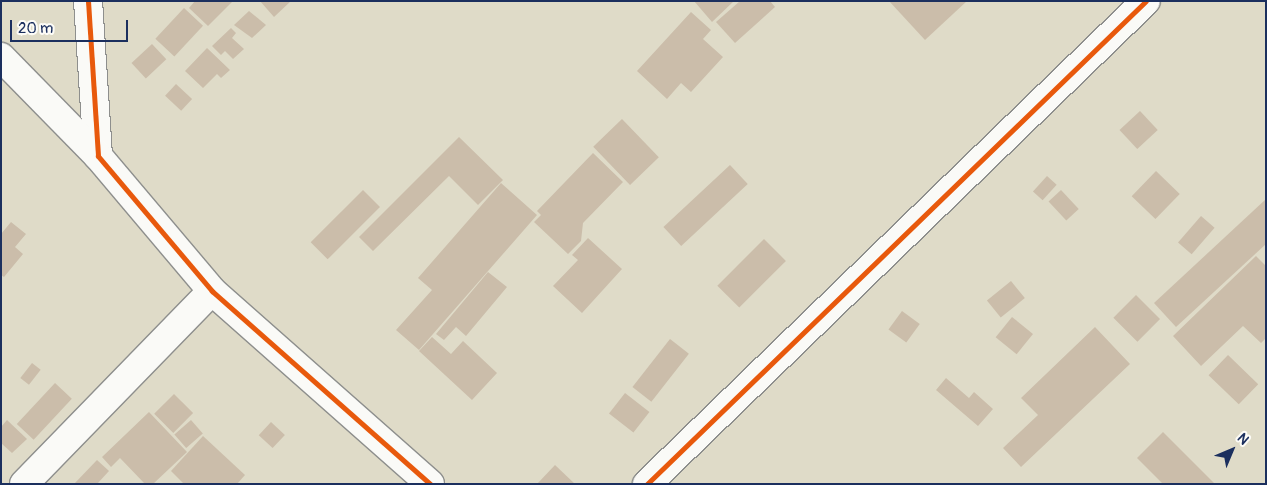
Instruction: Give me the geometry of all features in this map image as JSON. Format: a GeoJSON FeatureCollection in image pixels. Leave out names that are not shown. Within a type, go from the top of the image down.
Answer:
{"type":"FeatureCollection","features":[{"type":"Feature","properties":{"kind":"street"},"geometry":{"type":"LineString","coordinates":[[88,1],[98,156]]}},
{"type":"Feature","properties":{"kind":"street"},"geometry":{"type":"LineString","coordinates":[[647,484],[1146,1]]}},
{"type":"Feature","properties":{"kind":"street"},"geometry":{"type":"LineString","coordinates":[[1,58],[98,156],[212,291],[430,484]]}},
{"type":"Feature","properties":{"kind":"street"},"geometry":{"type":"LineString","coordinates":[[24,484],[212,291]]}},
{"type":"Feature","properties":{"kind":"building"},"geometry":{"type":"Polygon","coordinates":[[[195,1],[233,1],[208,26],[189,8],[195,1]]]}},
{"type":"Feature","properties":{"kind":"building"},"geometry":{"type":"Polygon","coordinates":[[[260,1],[291,1],[274,17],[260,1]]]}},
{"type":"Feature","properties":{"kind":"building"},"geometry":{"type":"Polygon","coordinates":[[[694,1],[734,1],[712,22],[694,1]]]}},
{"type":"Feature","properties":{"kind":"building"},"geometry":{"type":"Polygon","coordinates":[[[740,1],[770,1],[775,7],[735,43],[716,22],[740,1]]]}},
{"type":"Feature","properties":{"kind":"building"},"geometry":{"type":"Polygon","coordinates":[[[889,1],[967,1],[925,40],[889,1]]]}},
{"type":"Feature","properties":{"kind":"building"},"geometry":{"type":"Polygon","coordinates":[[[184,8],[203,26],[174,56],[155,39],[184,8]]]}},
{"type":"Feature","properties":{"kind":"building"},"geometry":{"type":"Polygon","coordinates":[[[249,11],[266,25],[252,38],[234,25],[249,11]]]}},
{"type":"Feature","properties":{"kind":"building"},"geometry":{"type":"Polygon","coordinates":[[[691,12],[711,30],[703,39],[723,57],[691,92],[681,83],[667,99],[637,71],[691,12]]]}},
{"type":"Feature","properties":{"kind":"building"},"geometry":{"type":"Polygon","coordinates":[[[231,28],[236,33],[232,38],[244,49],[233,59],[225,51],[221,55],[212,46],[231,28]]]}},
{"type":"Feature","properties":{"kind":"building"},"geometry":{"type":"Polygon","coordinates":[[[152,44],[166,59],[146,78],[132,63],[152,44]]]}},
{"type":"Feature","properties":{"kind":"building"},"geometry":{"type":"Polygon","coordinates":[[[207,48],[230,70],[221,78],[217,74],[203,88],[185,71],[207,48]]]}},
{"type":"Feature","properties":{"kind":"building"},"geometry":{"type":"Polygon","coordinates":[[[176,84],[192,99],[181,111],[165,96],[176,84]]]}},
{"type":"Feature","properties":{"kind":"building"},"geometry":{"type":"Polygon","coordinates":[[[1140,111],[1158,130],[1137,149],[1120,130],[1140,111]]]}},
{"type":"Feature","properties":{"kind":"building"},"geometry":{"type":"Polygon","coordinates":[[[622,119],[659,157],[630,185],[593,147],[622,119]]]}},
{"type":"Feature","properties":{"kind":"building"},"geometry":{"type":"Polygon","coordinates":[[[459,137],[503,180],[478,205],[449,176],[373,251],[359,237],[459,137]]]}},
{"type":"Feature","properties":{"kind":"building"},"geometry":{"type":"Polygon","coordinates":[[[593,153],[623,182],[583,223],[581,241],[568,254],[534,222],[541,215],[537,211],[593,153]]]}},
{"type":"Feature","properties":{"kind":"building"},"geometry":{"type":"Polygon","coordinates":[[[730,165],[748,184],[681,246],[663,227],[730,165]]]}},
{"type":"Feature","properties":{"kind":"building"},"geometry":{"type":"Polygon","coordinates":[[[1156,171],[1180,194],[1155,219],[1132,196],[1156,171]]]}},
{"type":"Feature","properties":{"kind":"building"},"geometry":{"type":"Polygon","coordinates":[[[1047,176],[1057,185],[1043,200],[1033,192],[1047,176]]]}},
{"type":"Feature","properties":{"kind":"building"},"geometry":{"type":"Polygon","coordinates":[[[501,183],[537,215],[419,350],[396,330],[432,290],[418,278],[501,183]]]}},
{"type":"Feature","properties":{"kind":"building"},"geometry":{"type":"Polygon","coordinates":[[[363,190],[380,207],[328,259],[311,242],[363,190]]]}},
{"type":"Feature","properties":{"kind":"building"},"geometry":{"type":"Polygon","coordinates":[[[1061,190],[1079,209],[1066,221],[1049,202],[1061,190]]]}},
{"type":"Feature","properties":{"kind":"building"},"geometry":{"type":"Polygon","coordinates":[[[1266,199],[1266,244],[1176,327],[1154,303],[1266,199]]]}},
{"type":"Feature","properties":{"kind":"building"},"geometry":{"type":"Polygon","coordinates":[[[1201,216],[1215,228],[1192,254],[1178,242],[1201,216]]]}},
{"type":"Feature","properties":{"kind":"building"},"geometry":{"type":"Polygon","coordinates":[[[11,222],[26,234],[15,247],[23,254],[4,277],[1,275],[1,234],[11,222]]]}},
{"type":"Feature","properties":{"kind":"building"},"geometry":{"type":"Polygon","coordinates":[[[588,238],[622,269],[582,313],[553,286],[578,260],[572,255],[588,238]]]}},
{"type":"Feature","properties":{"kind":"building"},"geometry":{"type":"Polygon","coordinates":[[[764,239],[786,261],[739,308],[717,286],[764,239]]]}},
{"type":"Feature","properties":{"kind":"building"},"geometry":{"type":"Polygon","coordinates":[[[1256,256],[1266,266],[1266,338],[1261,343],[1243,326],[1201,366],[1173,336],[1256,256]]]}},
{"type":"Feature","properties":{"kind":"building"},"geometry":{"type":"Polygon","coordinates":[[[488,272],[507,287],[466,336],[456,327],[444,340],[436,334],[488,272]]]}},
{"type":"Feature","properties":{"kind":"building"},"geometry":{"type":"Polygon","coordinates":[[[1011,281],[1025,298],[1001,318],[987,301],[1011,281]]]}},
{"type":"Feature","properties":{"kind":"building"},"geometry":{"type":"Polygon","coordinates":[[[1136,295],[1160,319],[1137,342],[1113,318],[1136,295]]]}},
{"type":"Feature","properties":{"kind":"building"},"geometry":{"type":"Polygon","coordinates":[[[902,311],[920,324],[906,343],[888,330],[902,311]]]}},
{"type":"Feature","properties":{"kind":"building"},"geometry":{"type":"Polygon","coordinates":[[[1012,317],[1033,334],[1017,354],[996,337],[1012,317]]]}},
{"type":"Feature","properties":{"kind":"building"},"geometry":{"type":"Polygon","coordinates":[[[1095,327],[1130,364],[1021,467],[1003,448],[1038,415],[1021,398],[1095,327]]]}},
{"type":"Feature","properties":{"kind":"building"},"geometry":{"type":"Polygon","coordinates":[[[432,337],[451,354],[463,341],[497,373],[472,400],[419,351],[432,337]]]}},
{"type":"Feature","properties":{"kind":"building"},"geometry":{"type":"Polygon","coordinates":[[[670,339],[689,354],[651,402],[632,387],[670,339]]]}},
{"type":"Feature","properties":{"kind":"building"},"geometry":{"type":"Polygon","coordinates":[[[1228,355],[1258,384],[1239,404],[1209,375],[1228,355]]]}},
{"type":"Feature","properties":{"kind":"building"},"geometry":{"type":"Polygon","coordinates":[[[32,363],[41,370],[29,385],[20,378],[32,363]]]}},
{"type":"Feature","properties":{"kind":"building"},"geometry":{"type":"Polygon","coordinates":[[[946,378],[969,398],[974,392],[993,409],[978,426],[936,390],[946,378]]]}},
{"type":"Feature","properties":{"kind":"building"},"geometry":{"type":"Polygon","coordinates":[[[55,383],[72,399],[34,440],[17,424],[55,383]]]}},
{"type":"Feature","properties":{"kind":"building"},"geometry":{"type":"Polygon","coordinates":[[[625,393],[649,412],[633,433],[609,413],[625,393]]]}},
{"type":"Feature","properties":{"kind":"building"},"geometry":{"type":"Polygon","coordinates":[[[174,394],[193,413],[173,433],[154,414],[174,394]]]}},
{"type":"Feature","properties":{"kind":"building"},"geometry":{"type":"Polygon","coordinates":[[[149,412],[187,452],[153,484],[145,484],[120,458],[111,467],[102,457],[149,412]]]}},
{"type":"Feature","properties":{"kind":"building"},"geometry":{"type":"Polygon","coordinates":[[[7,420],[27,439],[12,453],[1,443],[1,427],[7,420]]]}},
{"type":"Feature","properties":{"kind":"building"},"geometry":{"type":"Polygon","coordinates":[[[191,420],[203,434],[186,448],[174,434],[191,420]]]}},
{"type":"Feature","properties":{"kind":"building"},"geometry":{"type":"Polygon","coordinates":[[[271,422],[285,435],[273,448],[259,435],[271,422]]]}},
{"type":"Feature","properties":{"kind":"building"},"geometry":{"type":"Polygon","coordinates":[[[1163,432],[1215,484],[1163,484],[1137,458],[1163,432]]]}},
{"type":"Feature","properties":{"kind":"building"},"geometry":{"type":"Polygon","coordinates":[[[203,436],[245,475],[237,484],[184,484],[171,471],[203,436]]]}},
{"type":"Feature","properties":{"kind":"building"},"geometry":{"type":"Polygon","coordinates":[[[97,460],[109,471],[97,484],[74,484],[97,460]]]}},
{"type":"Feature","properties":{"kind":"building"},"geometry":{"type":"Polygon","coordinates":[[[555,465],[575,484],[537,484],[555,465]]]}},
{"type":"Feature","properties":{"kind":"cycle path"},"geometry":{"type":"LineString","coordinates":[[88,1],[98,156],[212,291],[430,484]]}},
{"type":"Feature","properties":{"kind":"cycle path"},"geometry":{"type":"LineString","coordinates":[[647,484],[1146,1]]}}]}
